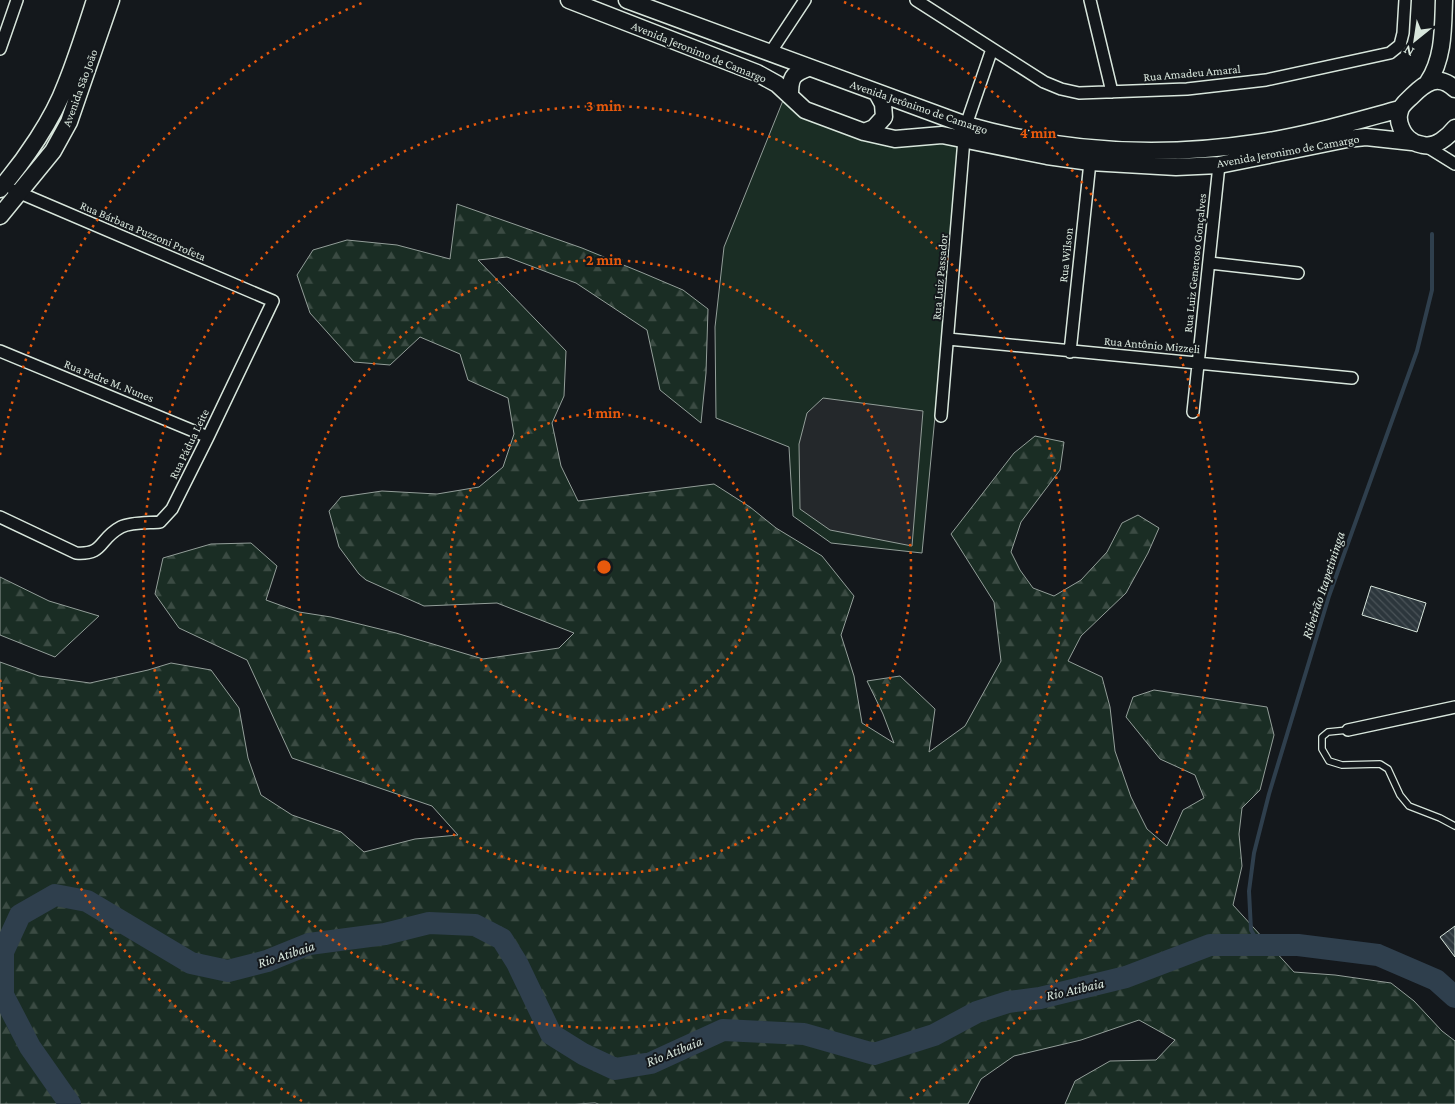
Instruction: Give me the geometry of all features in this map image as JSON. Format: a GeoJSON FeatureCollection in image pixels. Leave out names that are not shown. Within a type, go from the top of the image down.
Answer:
{"type":"FeatureCollection","features":[{"type":"Feature","properties":{"kind":"main road","name":"Avenida São João"},"geometry":{"type":"LineString","coordinates":[[0,216],[53,151],[69,122],[94,28],[95,0]]}},
{"type":"Feature","properties":{"kind":"main road","name":"Avenida São João"},"geometry":{"type":"LineString","coordinates":[[1,186],[51,117],[94,28],[112,0]]}},
{"type":"Feature","properties":{"kind":"main road","name":"Avenida Jeronimo de Camargo"},"geometry":{"type":"LineString","coordinates":[[569,0],[757,73],[777,84],[805,110],[864,132],[895,139],[965,132],[1038,155],[1090,162],[1176,167],[1219,165],[1347,139],[1366,137],[1419,144]]}},
{"type":"Feature","properties":{"kind":"main road","name":"Avenida Jerônimo de Camargo"},"geometry":{"type":"LineString","coordinates":[[627,0],[877,93],[965,132],[1078,148],[1136,152],[1182,151],[1257,143],[1338,126],[1400,109]]}},
{"type":"Feature","properties":{"kind":"main road"},"geometry":{"type":"LineString","coordinates":[[1444,0],[1442,47],[1433,73],[1428,82],[1400,109],[1398,117],[1403,132],[1419,144],[1440,142],[1454,134]]}},
{"type":"Feature","properties":{"kind":"main road"},"geometry":{"type":"LineString","coordinates":[[1442,47],[1453,87]]}},
{"type":"Feature","properties":{"kind":"main road"},"geometry":{"type":"LineString","coordinates":[[790,96],[790,82],[797,72],[808,68]]}},
{"type":"Feature","properties":{"kind":"main road"},"geometry":{"type":"LineString","coordinates":[[1428,82],[1435,81],[1453,87]]}},
{"type":"Feature","properties":{"kind":"main road"},"geometry":{"type":"LineString","coordinates":[[864,132],[874,128],[884,117],[883,104],[877,93]]}},
{"type":"Feature","properties":{"kind":"street"},"geometry":{"type":"LineString","coordinates":[[0,49],[17,0]]}},
{"type":"Feature","properties":{"kind":"street"},"geometry":{"type":"LineString","coordinates":[[770,53],[805,0]]}},
{"type":"Feature","properties":{"kind":"street","name":"Rua Amadeu Amaral"},"geometry":{"type":"LineString","coordinates":[[916,0],[1044,82],[1061,89],[1079,93],[1188,89],[1266,80],[1390,53],[1400,45],[1403,33],[1405,0]]}},
{"type":"Feature","properties":{"kind":"street"},"geometry":{"type":"LineString","coordinates":[[1090,0],[1112,92]]}},
{"type":"Feature","properties":{"kind":"street","name":"Rua Luiz Passador"},"geometry":{"type":"LineString","coordinates":[[940,416],[965,132],[992,49]]}},
{"type":"Feature","properties":{"kind":"street"},"geometry":{"type":"LineString","coordinates":[[1419,144],[1455,164]]}},
{"type":"Feature","properties":{"kind":"street","name":"Rua Wilson"},"geometry":{"type":"LineString","coordinates":[[1070,352],[1090,162]]}},
{"type":"Feature","properties":{"kind":"street","name":"Rua Luiz Generoso Gonçalves"},"geometry":{"type":"LineString","coordinates":[[1194,412],[1219,165]]}},
{"type":"Feature","properties":{"kind":"street","name":"Rua Bárbara Puzzoni Profeta"},"geometry":{"type":"LineString","coordinates":[[1,186],[273,301]]}},
{"type":"Feature","properties":{"kind":"street"},"geometry":{"type":"LineString","coordinates":[[1210,263],[1298,273]]}},
{"type":"Feature","properties":{"kind":"street","name":"Rua Pádua Leite"},"geometry":{"type":"LineString","coordinates":[[0,517],[76,553],[89,554],[99,549],[107,536],[122,526],[160,522],[172,509],[273,301]]}},
{"type":"Feature","properties":{"kind":"street","name":"Rua Antônio Mizzeli"},"geometry":{"type":"LineString","coordinates":[[948,339],[1352,378]]}},
{"type":"Feature","properties":{"kind":"street","name":"Rua Padre M. Nunes"},"geometry":{"type":"LineString","coordinates":[[0,351],[208,437]]}},
{"type":"Feature","properties":{"kind":"street"},"geometry":{"type":"LineString","coordinates":[[1348,730],[1455,707]]}},
{"type":"Feature","properties":{"kind":"lane"},"geometry":{"type":"LineString","coordinates":[[1348,730],[1328,732],[1322,737],[1322,749],[1329,760],[1342,765],[1380,764],[1388,769],[1400,795],[1409,806],[1455,826]]}},
{"type":"Feature","properties":{"kind":"green space"},"geometry":{"type":"Polygon","coordinates":[[[784,98],[802,116],[961,143],[922,553],[831,543],[793,516],[789,447],[716,418],[715,327],[724,247],[784,98]]]}},
{"type":"Feature","properties":{"kind":"green space"},"geometry":{"type":"Polygon","coordinates":[[[457,204],[582,248],[643,273],[683,290],[708,309],[706,373],[701,423],[660,390],[647,330],[576,283],[507,257],[478,260],[566,351],[564,396],[552,423],[561,466],[578,501],[714,484],[750,507],[776,528],[822,556],[854,596],[841,635],[854,676],[862,723],[894,743],[867,681],[900,676],[935,709],[929,752],[965,726],[1001,661],[994,602],[951,534],[1014,453],[1035,436],[1064,442],[1060,470],[1021,522],[1011,552],[1020,570],[1033,588],[1054,596],[1081,580],[1107,552],[1122,523],[1138,515],[1159,528],[1148,553],[1126,593],[1081,636],[1068,661],[1102,677],[1110,707],[1115,751],[1131,797],[1147,829],[1167,846],[1183,810],[1204,798],[1195,775],[1160,759],[1126,717],[1133,697],[1154,690],[1267,707],[1274,735],[1260,790],[1242,808],[1239,834],[1242,866],[1233,905],[1294,972],[1335,975],[1391,983],[1414,1001],[1442,1031],[1455,1041],[1455,1104],[1065,1104],[1075,1081],[1110,1061],[1156,1060],[1175,1040],[1139,1020],[1081,1040],[1014,1056],[981,1079],[968,1104],[0,1104],[0,662],[39,676],[90,683],[171,663],[211,670],[239,708],[248,758],[261,795],[292,815],[341,832],[364,852],[415,839],[458,835],[432,806],[292,758],[247,660],[179,628],[155,594],[163,558],[211,544],[251,543],[277,566],[266,600],[299,612],[331,617],[396,633],[483,659],[559,648],[574,633],[497,603],[424,606],[366,580],[359,574],[339,547],[329,511],[341,497],[382,491],[437,494],[479,487],[503,467],[514,434],[508,398],[468,380],[460,354],[420,337],[390,365],[354,362],[310,313],[297,275],[313,250],[347,240],[397,245],[450,259],[457,204]]]}},
{"type":"Feature","properties":{"kind":"green space"},"geometry":{"type":"Polygon","coordinates":[[[0,577],[49,601],[99,616],[55,657],[0,635],[0,577]]]}},
{"type":"Feature","properties":{"kind":"shaded area"},"geometry":{"type":"Polygon","coordinates":[[[823,398],[923,411],[912,546],[830,530],[800,509],[799,444],[807,413],[823,398]]]}},
{"type":"Feature","properties":{"kind":"building"},"geometry":{"type":"Polygon","coordinates":[[[1371,586],[1426,603],[1417,632],[1362,615],[1371,586]]]}},
{"type":"Feature","properties":{"kind":"building"},"geometry":{"type":"Polygon","coordinates":[[[1455,926],[1455,957],[1440,937],[1455,926]]]}},
{"type":"Feature","properties":{"kind":"waterway","name":"Ribeirão Itapetininga"},"geometry":{"type":"LineString","coordinates":[[1260,945],[1251,930],[1249,891],[1254,853],[1269,794],[1329,596],[1417,351],[1432,290],[1432,234]]}},
{"type":"Feature","properties":{"kind":"waterway","name":"Rio Atibaia"},"geometry":{"type":"LineString","coordinates":[[70,1104],[30,1047],[3,995],[3,952],[20,915],[55,895],[87,901],[191,963],[228,971],[267,961],[309,944],[385,934],[429,923],[475,925],[502,939],[517,963],[551,1034],[583,1054],[615,1069],[651,1063],[723,1030],[804,1034],[874,1054],[934,1035],[977,1012],[1008,1002],[1040,998],[1126,977],[1210,945],[1298,945],[1378,955],[1436,980],[1455,997]]}}]}
